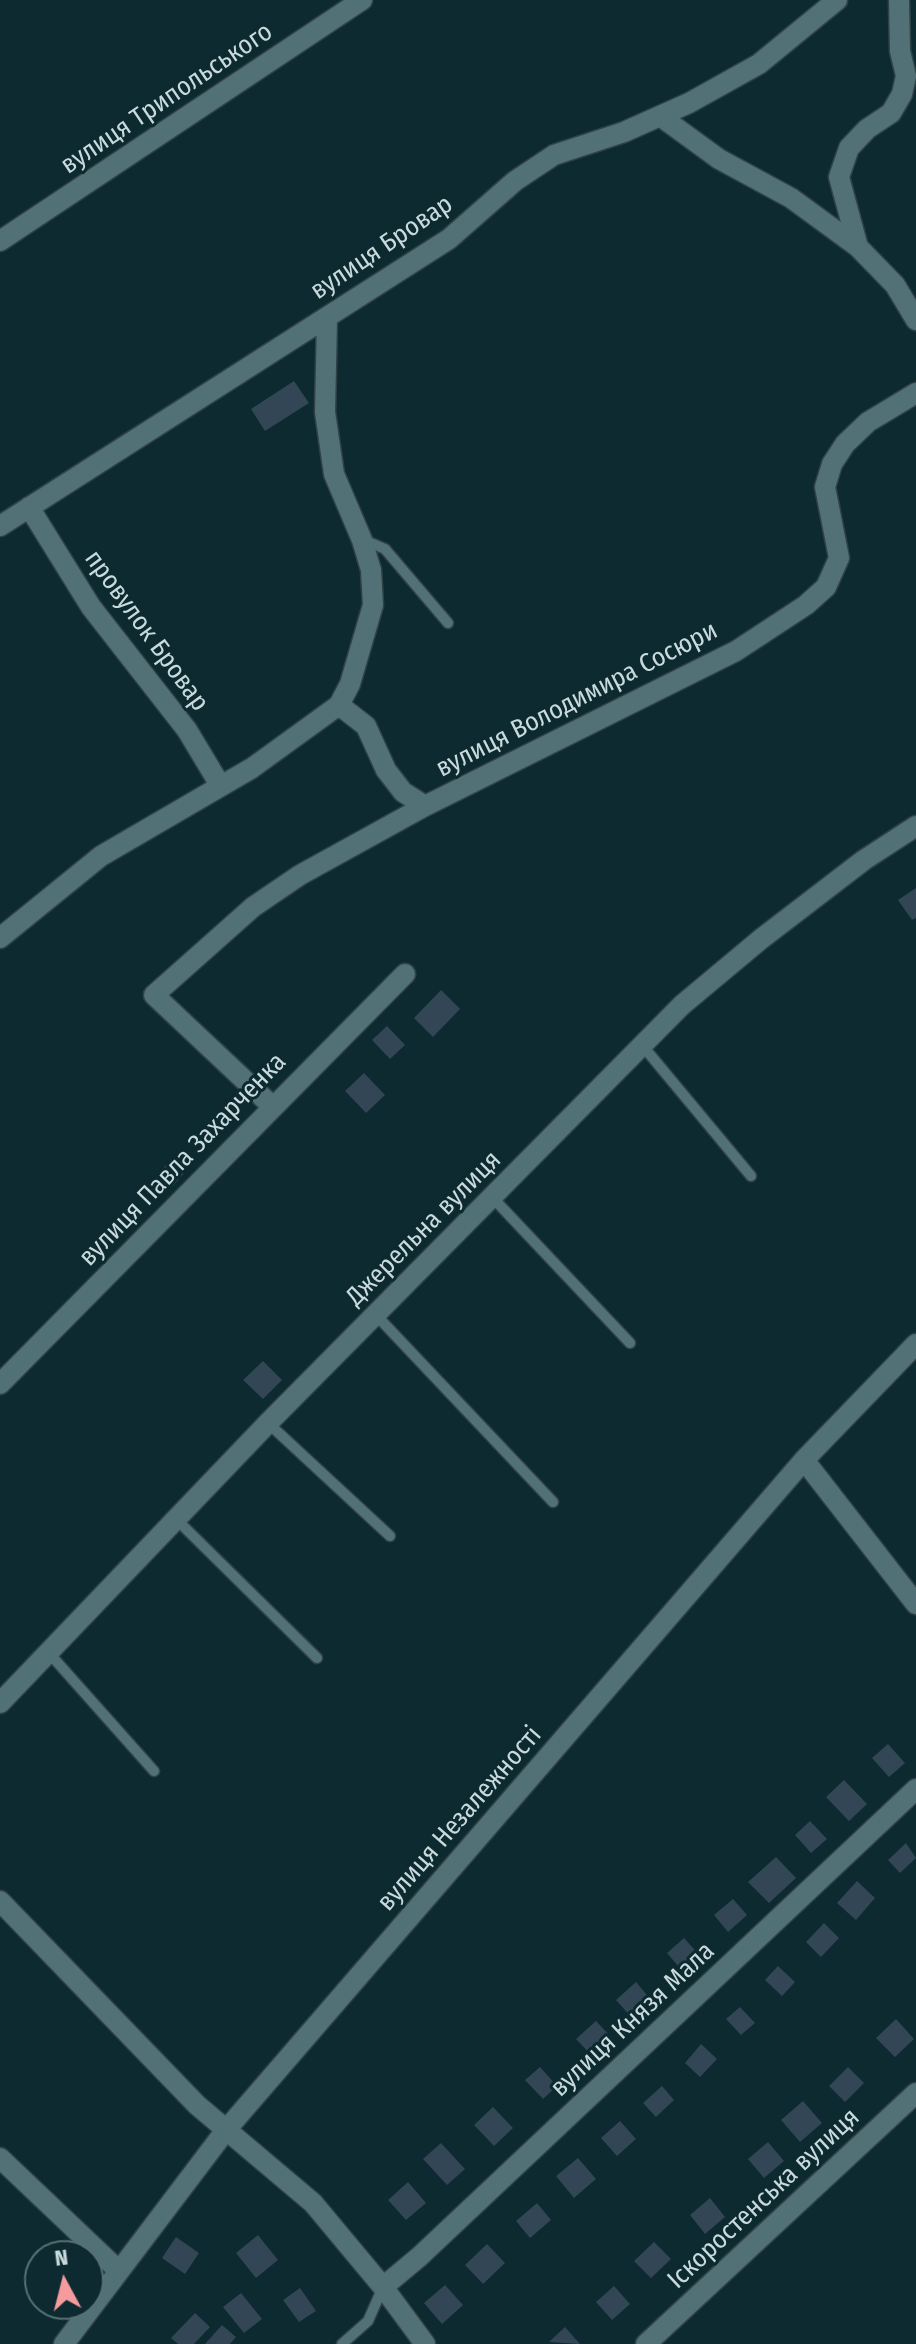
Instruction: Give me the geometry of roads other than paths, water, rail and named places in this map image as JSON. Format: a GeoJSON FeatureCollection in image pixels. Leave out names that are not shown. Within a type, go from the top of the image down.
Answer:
{"type":"FeatureCollection","features":[{"type":"Feature","properties":{"kind":"street","name":"вулиця Трипольського"},"geometry":{"type":"LineString","coordinates":[[0,241],[362,0]]}},
{"type":"Feature","properties":{"kind":"street","name":"вулиця Бровар"},"geometry":{"type":"LineString","coordinates":[[0,526],[449,239],[515,181],[554,155],[660,116],[759,64],[837,0]]}},
{"type":"Feature","properties":{"kind":"street"},"geometry":{"type":"LineString","coordinates":[[858,247],[839,177],[849,148],[867,129],[891,113],[902,94],[906,76],[900,51],[899,0]]}},
{"type":"Feature","properties":{"kind":"street"},"geometry":{"type":"LineString","coordinates":[[660,116],[719,159],[791,198],[858,247],[895,285],[916,320]]}},
{"type":"Feature","properties":{"kind":"street"},"geometry":{"type":"LineString","coordinates":[[0,938],[101,856],[252,768],[339,705],[350,684],[373,605],[371,570],[334,474],[325,412],[327,318]]}},
{"type":"Feature","properties":{"kind":"street","name":"вулиця Володимира Сосюри"},"geometry":{"type":"LineString","coordinates":[[272,1106],[154,995],[253,907],[300,875],[425,806],[736,651],[806,605],[826,587],[839,558],[825,487],[832,464],[845,444],[868,422],[916,393]]}},
{"type":"Feature","properties":{"kind":"street","name":"провулок Бровар"},"geometry":{"type":"LineString","coordinates":[[29,507],[91,607],[187,730],[220,785]]}},
{"type":"Feature","properties":{"kind":"street"},"geometry":{"type":"LineString","coordinates":[[339,705],[366,726],[386,770],[403,792],[425,806]]}},
{"type":"Feature","properties":{"kind":"street","name":"Джерельна вулиця"},"geometry":{"type":"LineString","coordinates":[[0,1703],[268,1423],[682,1005],[864,860],[916,826]]}},
{"type":"Feature","properties":{"kind":"street","name":"вулиця Павла Захарченка"},"geometry":{"type":"LineString","coordinates":[[0,1384],[405,974]]}},
{"type":"Feature","properties":{"kind":"street","name":"вулиця Незалежності"},"geometry":{"type":"LineString","coordinates":[[64,2344],[226,2130],[804,1460],[916,1344]]}},
{"type":"Feature","properties":{"kind":"street"},"geometry":{"type":"LineString","coordinates":[[804,1460],[916,1604]]}},
{"type":"Feature","properties":{"kind":"street","name":"вулиця Князя Мала"},"geometry":{"type":"LineString","coordinates":[[383,2287],[419,2257],[916,1789]]}},
{"type":"Feature","properties":{"kind":"street"},"geometry":{"type":"LineString","coordinates":[[0,1901],[197,2105],[313,2203],[383,2287],[425,2344]]}},
{"type":"Feature","properties":{"kind":"street","name":"Іскоростенська вулиця"},"geometry":{"type":"LineString","coordinates":[[646,2344],[916,2093]]}},
{"type":"Feature","properties":{"kind":"street"},"geometry":{"type":"LineString","coordinates":[[0,2158],[118,2270]]}},
{"type":"Feature","properties":{"kind":"lane"},"geometry":{"type":"LineString","coordinates":[[362,540],[385,549],[448,623]]}},
{"type":"Feature","properties":{"kind":"lane"},"geometry":{"type":"LineString","coordinates":[[642,1045],[751,1176]]}},
{"type":"Feature","properties":{"kind":"lane"},"geometry":{"type":"LineString","coordinates":[[492,1197],[630,1343]]}},
{"type":"Feature","properties":{"kind":"lane"},"geometry":{"type":"LineString","coordinates":[[376,1315],[553,1502]]}},
{"type":"Feature","properties":{"kind":"lane"},"geometry":{"type":"LineString","coordinates":[[268,1423],[390,1536]]}},
{"type":"Feature","properties":{"kind":"lane"},"geometry":{"type":"LineString","coordinates":[[176,1519],[317,1658]]}},
{"type":"Feature","properties":{"kind":"lane"},"geometry":{"type":"LineString","coordinates":[[49,1653],[154,1771]]}},
{"type":"Feature","properties":{"kind":"lane"},"geometry":{"type":"LineString","coordinates":[[342,2344],[368,2321],[383,2287]]}}]}
